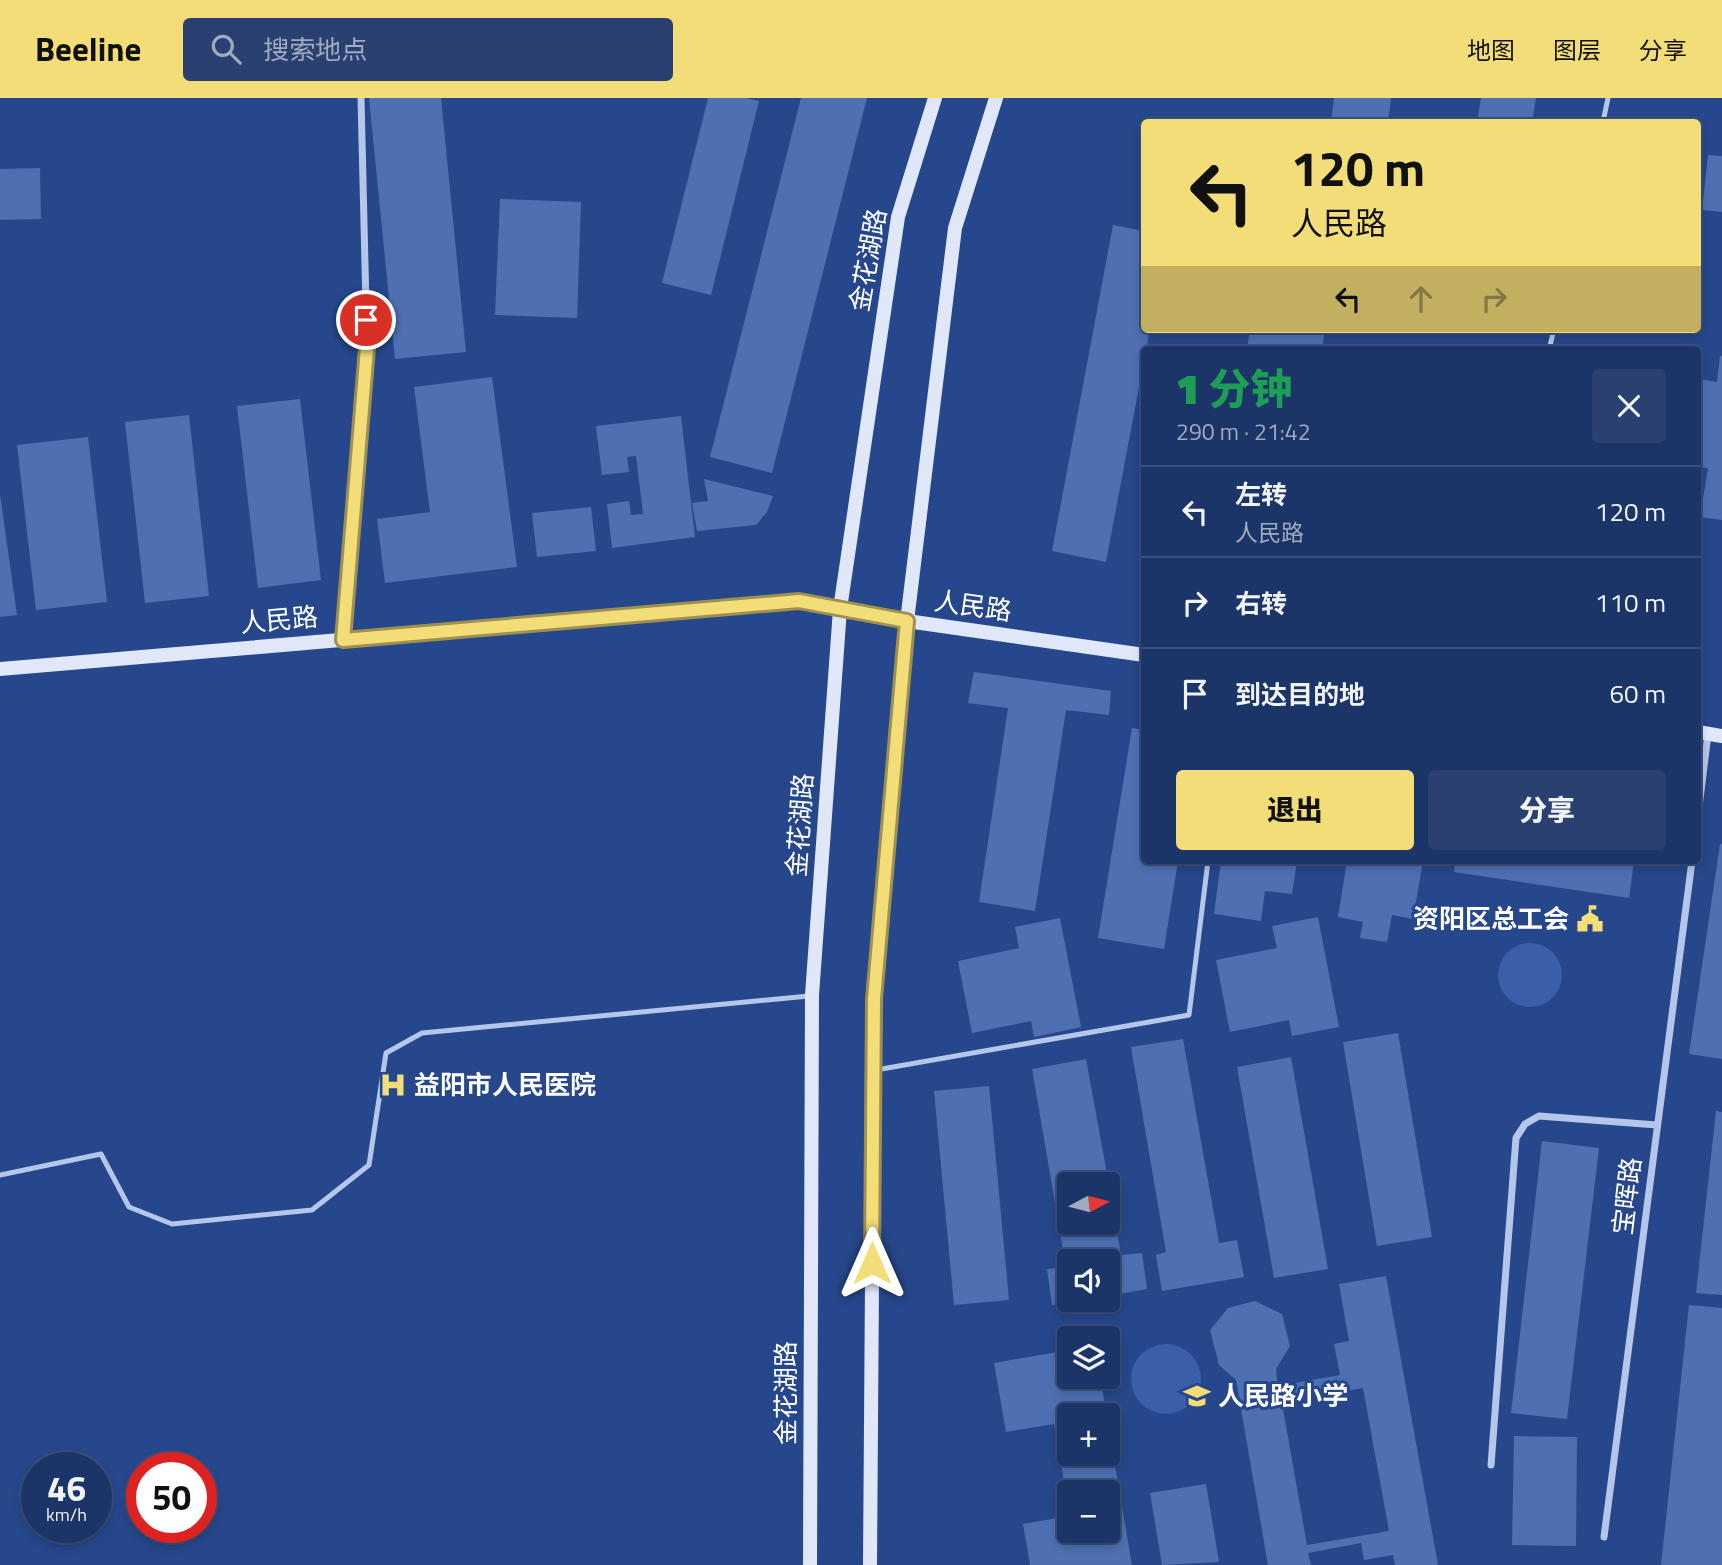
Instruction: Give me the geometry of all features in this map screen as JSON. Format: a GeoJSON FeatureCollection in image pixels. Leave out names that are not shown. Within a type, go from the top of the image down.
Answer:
{"type":"FeatureCollection","features":[{"type":"Feature","properties":{"kind":"main road","name":"金花湖路"},"geometry":{"type":"LineString","coordinates":[[810,1565],[813,995],[840,609],[898,217],[934,98]]}},
{"type":"Feature","properties":{"kind":"main road"},"geometry":{"type":"LineString","coordinates":[[870,1565],[874,999],[907,621],[955,228],[996,98]]}},
{"type":"Feature","properties":{"kind":"main road","name":"人民路"},"geometry":{"type":"LineString","coordinates":[[0,669],[799,601],[907,621],[1141,655]]}},
{"type":"Feature","properties":{"kind":"street"},"geometry":{"type":"LineString","coordinates":[[343,640],[367,348],[361,98]]}},
{"type":"Feature","properties":{"kind":"street"},"geometry":{"type":"LineString","coordinates":[[1701,793],[1709,734]]}},
{"type":"Feature","properties":{"kind":"street","name":"宝晖路"},"geometry":{"type":"LineString","coordinates":[[1604,1537],[1692,864]]}},
{"type":"Feature","properties":{"kind":"street"},"geometry":{"type":"LineString","coordinates":[[1491,1465],[1516,1138],[1525,1124],[1539,1116],[1657,1125]]}},
{"type":"Feature","properties":{"kind":"lane"},"geometry":{"type":"LineString","coordinates":[[1604,119],[1608,98]]}},
{"type":"Feature","properties":{"kind":"lane"},"geometry":{"type":"LineString","coordinates":[[873,1071],[1189,1015],[1208,864]]}},
{"type":"Feature","properties":{"kind":"lane"},"geometry":{"type":"LineString","coordinates":[[0,1175],[101,1154],[130,1207],[172,1224],[312,1210],[369,1165],[386,1053],[422,1032],[813,995]]}},
{"type":"Feature","properties":{"kind":"shaded area"},"geometry":{"type":"Polygon","coordinates":[[[1530,943],[1542,945],[1553,952],[1560,963],[1560,987],[1553,998],[1542,1005],[1530,1007],[1518,1005],[1507,998],[1500,987],[1498,975],[1500,963],[1507,952],[1518,945],[1530,943]]]}},
{"type":"Feature","properties":{"kind":"shaded area"},"geometry":{"type":"Polygon","coordinates":[[[1166,1344],[1191,1354],[1201,1379],[1191,1404],[1166,1414],[1141,1404],[1131,1379],[1141,1354],[1166,1344]]]}},
{"type":"Feature","properties":{"kind":"building"},"geometry":{"type":"Polygon","coordinates":[[[369,98],[441,98],[466,352],[395,359],[369,98]]]}},
{"type":"Feature","properties":{"kind":"building"},"geometry":{"type":"Polygon","coordinates":[[[708,98],[746,98],[759,101],[711,295],[662,283],[708,98]]]}},
{"type":"Feature","properties":{"kind":"building"},"geometry":{"type":"Polygon","coordinates":[[[801,98],[867,98],[772,473],[710,457],[801,98]]]}},
{"type":"Feature","properties":{"kind":"building"},"geometry":{"type":"Polygon","coordinates":[[[1334,98],[1391,98],[1388,119],[1331,119],[1334,98]]]}},
{"type":"Feature","properties":{"kind":"building"},"geometry":{"type":"Polygon","coordinates":[[[1481,98],[1536,98],[1532,119],[1478,119],[1481,98]]]}},
{"type":"Feature","properties":{"kind":"building"},"geometry":{"type":"Polygon","coordinates":[[[1708,155],[1722,156],[1722,212],[1702,210],[1708,155]]]}},
{"type":"Feature","properties":{"kind":"building"},"geometry":{"type":"Polygon","coordinates":[[[40,168],[41,219],[0,220],[0,169],[40,168]]]}},
{"type":"Feature","properties":{"kind":"building"},"geometry":{"type":"Polygon","coordinates":[[[500,199],[581,202],[577,318],[495,315],[500,199]]]}},
{"type":"Feature","properties":{"kind":"building"},"geometry":{"type":"Polygon","coordinates":[[[1113,225],[1141,230],[1141,333],[1149,333],[1147,346],[1141,346],[1141,377],[1106,562],[1052,551],[1113,225]]]}},
{"type":"Feature","properties":{"kind":"building"},"geometry":{"type":"Polygon","coordinates":[[[1249,333],[1324,333],[1323,346],[1248,346],[1249,333]]]}},
{"type":"Feature","properties":{"kind":"building"},"geometry":{"type":"Polygon","coordinates":[[[1722,356],[1722,520],[1701,517],[1708,468],[1701,467],[1701,379],[1717,382],[1722,356]]]}},
{"type":"Feature","properties":{"kind":"building"},"geometry":{"type":"Polygon","coordinates":[[[492,377],[517,567],[385,583],[377,519],[430,512],[414,387],[492,377]]]}},
{"type":"Feature","properties":{"kind":"building"},"geometry":{"type":"Polygon","coordinates":[[[300,399],[321,580],[258,588],[237,406],[300,399]]]}},
{"type":"Feature","properties":{"kind":"building"},"geometry":{"type":"Polygon","coordinates":[[[189,415],[209,596],[145,603],[125,422],[189,415]]]}},
{"type":"Feature","properties":{"kind":"building"},"geometry":{"type":"Polygon","coordinates":[[[681,416],[695,537],[612,548],[607,504],[629,501],[631,515],[643,514],[636,456],[627,457],[629,472],[602,475],[596,426],[681,416]]]}},
{"type":"Feature","properties":{"kind":"building"},"geometry":{"type":"Polygon","coordinates":[[[88,437],[107,602],[36,610],[17,445],[88,437]]]}},
{"type":"Feature","properties":{"kind":"building"},"geometry":{"type":"Polygon","coordinates":[[[704,479],[773,496],[767,512],[756,525],[697,531],[692,503],[708,501],[704,479]]]}},
{"type":"Feature","properties":{"kind":"building"},"geometry":{"type":"Polygon","coordinates":[[[0,494],[17,615],[0,617],[0,494]]]}},
{"type":"Feature","properties":{"kind":"building"},"geometry":{"type":"Polygon","coordinates":[[[591,507],[596,551],[537,557],[532,513],[591,507]]]}},
{"type":"Feature","properties":{"kind":"building"},"geometry":{"type":"Polygon","coordinates":[[[974,672],[1111,691],[1109,715],[1066,710],[1035,911],[979,902],[1008,708],[968,703],[974,672]]]}},
{"type":"Feature","properties":{"kind":"building"},"geometry":{"type":"Polygon","coordinates":[[[1132,728],[1141,730],[1141,864],[1178,864],[1164,949],[1098,938],[1132,728]]]}},
{"type":"Feature","properties":{"kind":"building"},"geometry":{"type":"Polygon","coordinates":[[[1722,844],[1722,1059],[1689,1054],[1722,844]]]}},
{"type":"Feature","properties":{"kind":"building"},"geometry":{"type":"Polygon","coordinates":[[[1221,864],[1297,864],[1292,894],[1265,891],[1261,921],[1214,914],[1221,864]]]}},
{"type":"Feature","properties":{"kind":"building"},"geometry":{"type":"Polygon","coordinates":[[[1347,864],[1422,864],[1413,919],[1392,915],[1387,942],[1360,938],[1363,922],[1338,917],[1347,864]]]}},
{"type":"Feature","properties":{"kind":"building"},"geometry":{"type":"Polygon","coordinates":[[[1455,864],[1634,864],[1629,898],[1454,872],[1455,864]]]}},
{"type":"Feature","properties":{"kind":"building"},"geometry":{"type":"Polygon","coordinates":[[[1318,917],[1339,1027],[1292,1036],[1289,1020],[1230,1032],[1216,960],[1277,948],[1272,926],[1318,917]]]}},
{"type":"Feature","properties":{"kind":"building"},"geometry":{"type":"Polygon","coordinates":[[[1060,918],[1081,1027],[1034,1037],[1031,1021],[972,1033],[958,961],[1019,948],[1015,927],[1060,918]]]}},
{"type":"Feature","properties":{"kind":"building"},"geometry":{"type":"Polygon","coordinates":[[[1398,1033],[1432,1237],[1377,1246],[1343,1042],[1398,1033]]]}},
{"type":"Feature","properties":{"kind":"building"},"geometry":{"type":"Polygon","coordinates":[[[1183,1039],[1219,1243],[1237,1240],[1244,1277],[1162,1291],[1156,1255],[1166,1252],[1131,1047],[1183,1039]]]}},
{"type":"Feature","properties":{"kind":"building"},"geometry":{"type":"Polygon","coordinates":[[[1291,1057],[1328,1269],[1274,1278],[1237,1067],[1291,1057]]]}},
{"type":"Feature","properties":{"kind":"building"},"geometry":{"type":"Polygon","coordinates":[[[1086,1059],[1107,1172],[1057,1172],[1057,1215],[1032,1069],[1086,1059]]]}},
{"type":"Feature","properties":{"kind":"building"},"geometry":{"type":"Polygon","coordinates":[[[989,1086],[1009,1300],[954,1305],[934,1091],[989,1086]]]}},
{"type":"Feature","properties":{"kind":"building"},"geometry":{"type":"Polygon","coordinates":[[[1716,1111],[1722,1112],[1722,1295],[1696,1293],[1716,1111]]]}},
{"type":"Feature","properties":{"kind":"building"},"geometry":{"type":"Polygon","coordinates":[[[1542,1141],[1599,1148],[1567,1419],[1511,1413],[1542,1141]]]}},
{"type":"Feature","properties":{"kind":"building"},"geometry":{"type":"Polygon","coordinates":[[[1061,1236],[1118,1236],[1120,1249],[1063,1249],[1061,1236]]]}},
{"type":"Feature","properties":{"kind":"building"},"geometry":{"type":"Polygon","coordinates":[[[1120,1249],[1121,1255],[1142,1253],[1147,1289],[1120,1294],[1120,1249]]]}},
{"type":"Feature","properties":{"kind":"building"},"geometry":{"type":"Polygon","coordinates":[[[1057,1268],[1057,1304],[1052,1305],[1047,1269],[1057,1268]]]}},
{"type":"Feature","properties":{"kind":"building"},"geometry":{"type":"Polygon","coordinates":[[[1386,1276],[1438,1565],[1395,1565],[1393,1555],[1364,1560],[1361,1543],[1308,1553],[1311,1565],[1268,1565],[1236,1380],[1219,1365],[1210,1330],[1228,1308],[1255,1301],[1282,1314],[1290,1346],[1276,1369],[1278,1386],[1340,1375],[1334,1344],[1349,1341],[1339,1284],[1386,1276]],[[1363,1388],[1282,1403],[1307,1545],[1389,1531],[1363,1388]]]}},
{"type":"Feature","properties":{"kind":"building"},"geometry":{"type":"Polygon","coordinates":[[[1689,1305],[1722,1308],[1722,1565],[1661,1565],[1689,1305]]]}},
{"type":"Feature","properties":{"kind":"building"},"geometry":{"type":"Polygon","coordinates":[[[1057,1352],[1057,1389],[1102,1389],[1105,1403],[1057,1403],[1057,1441],[1054,1424],[1006,1432],[994,1363],[1057,1352]]]}},
{"type":"Feature","properties":{"kind":"building"},"geometry":{"type":"Polygon","coordinates":[[[1514,1436],[1577,1437],[1576,1546],[1512,1545],[1514,1436]]]}},
{"type":"Feature","properties":{"kind":"building"},"geometry":{"type":"Polygon","coordinates":[[[1061,1466],[1115,1466],[1118,1480],[1064,1480],[1061,1466]]]}},
{"type":"Feature","properties":{"kind":"building"},"geometry":{"type":"Polygon","coordinates":[[[1206,1484],[1219,1562],[1162,1565],[1150,1493],[1206,1484]]]}},
{"type":"Feature","properties":{"kind":"building"},"geometry":{"type":"Polygon","coordinates":[[[1120,1495],[1132,1565],[1030,1565],[1023,1524],[1057,1518],[1057,1543],[1120,1543],[1120,1495]]]}},
{"type":"Feature","properties":{"kind":"place","name":"资阳区总工会"},"geometry":{"type":"Point","coordinates":[1590,919]}},
{"type":"Feature","properties":{"kind":"place","name":"益阳市人民医院"},"geometry":{"type":"Point","coordinates":[393,1085]}},
{"type":"Feature","properties":{"kind":"place","name":"人民路小学"},"geometry":{"type":"Point","coordinates":[1197,1396]}},
{"type":"Feature","properties":{"kind":"route"},"geometry":{"type":"LineString","coordinates":[[366,320],[367,348],[343,640],[799,601],[907,621],[874,999],[872,1263]]}}]}
